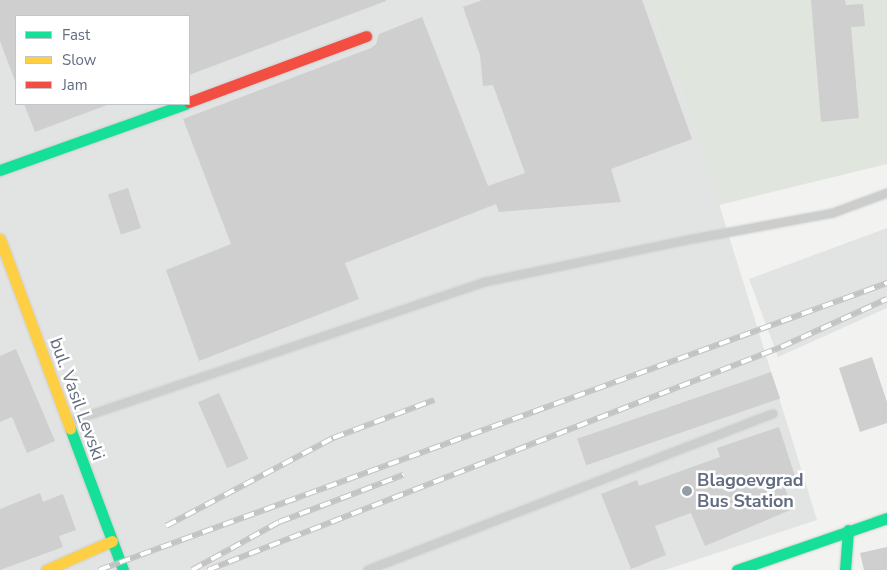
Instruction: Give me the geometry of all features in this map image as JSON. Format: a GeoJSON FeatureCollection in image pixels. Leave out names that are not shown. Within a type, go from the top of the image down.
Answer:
{"type":"FeatureCollection","features":[{"type":"Feature","properties":{"kind":"street"},"geometry":{"type":"LineString","coordinates":[[190,102],[366,36]]}},
{"type":"Feature","properties":{"kind":"street"},"geometry":{"type":"LineString","coordinates":[[0,170],[182,105]]}},
{"type":"Feature","properties":{"kind":"street","name":"bul. Vasil Levski"},"geometry":{"type":"LineString","coordinates":[[0,240],[123,570]]}},
{"type":"Feature","properties":{"kind":"street"},"geometry":{"type":"LineString","coordinates":[[737,570],[887,518]]}},
{"type":"Feature","properties":{"kind":"street"},"geometry":{"type":"LineString","coordinates":[[845,570],[848,530]]}},
{"type":"Feature","properties":{"kind":"street"},"geometry":{"type":"LineString","coordinates":[[46,570],[112,540]]}},
{"type":"Feature","properties":{"kind":"lane"},"geometry":{"type":"LineString","coordinates":[[67,423],[485,282],[684,241],[833,214],[887,193]]}},
{"type":"Feature","properties":{"kind":"lane"},"geometry":{"type":"LineString","coordinates":[[368,570],[773,414]]}},
{"type":"Feature","properties":{"kind":"shaded area"},"geometry":{"type":"Polygon","coordinates":[[[0,0],[647,0],[698,136],[817,520],[665,570],[0,570],[0,0]]]}},
{"type":"Feature","properties":{"kind":"shaded area"},"geometry":{"type":"Polygon","coordinates":[[[647,0],[887,0],[887,164],[719,205],[698,136],[647,0]]]}},
{"type":"Feature","properties":{"kind":"shaded area"},"geometry":{"type":"Polygon","coordinates":[[[887,228],[887,308],[778,357],[749,279],[887,228]]]}},
{"type":"Feature","properties":{"kind":"building"},"geometry":{"type":"Polygon","coordinates":[[[0,0],[386,0],[190,75],[190,15],[15,15],[15,81],[0,41],[0,0]]]}},
{"type":"Feature","properties":{"kind":"building"},"geometry":{"type":"Polygon","coordinates":[[[482,0],[642,0],[692,139],[611,169],[621,202],[499,212],[496,204],[345,263],[359,299],[199,361],[166,270],[231,244],[183,119],[371,48],[376,44],[379,34],[422,17],[488,186],[525,173],[493,85],[483,86],[480,55],[463,7],[482,0]]]}},
{"type":"Feature","properties":{"kind":"building"},"geometry":{"type":"Polygon","coordinates":[[[811,0],[845,0],[846,5],[863,4],[865,26],[851,27],[859,118],[821,122],[811,0]]]}},
{"type":"Feature","properties":{"kind":"building"},"geometry":{"type":"Polygon","coordinates":[[[24,105],[107,105],[35,132],[24,105]]]}},
{"type":"Feature","properties":{"kind":"building"},"geometry":{"type":"Polygon","coordinates":[[[128,188],[141,228],[121,234],[108,194],[128,188]]]}},
{"type":"Feature","properties":{"kind":"building"},"geometry":{"type":"Polygon","coordinates":[[[16,349],[55,441],[27,453],[12,417],[0,422],[0,356],[16,349]]]}},
{"type":"Feature","properties":{"kind":"building"},"geometry":{"type":"Polygon","coordinates":[[[872,357],[887,402],[887,423],[860,432],[839,368],[872,357]]]}},
{"type":"Feature","properties":{"kind":"building"},"geometry":{"type":"Polygon","coordinates":[[[771,372],[780,398],[586,465],[577,439],[771,372]]]}},
{"type":"Feature","properties":{"kind":"building"},"geometry":{"type":"Polygon","coordinates":[[[219,393],[248,459],[227,468],[198,402],[219,393]]]}},
{"type":"Feature","properties":{"kind":"building"},"geometry":{"type":"Polygon","coordinates":[[[779,427],[795,476],[782,481],[793,509],[705,546],[691,513],[655,526],[666,555],[631,569],[601,494],[637,480],[639,486],[720,457],[717,448],[779,427]]]}},
{"type":"Feature","properties":{"kind":"building"},"geometry":{"type":"Polygon","coordinates":[[[40,493],[43,502],[63,494],[76,530],[59,536],[63,547],[0,570],[0,509],[40,493]]]}},
{"type":"Feature","properties":{"kind":"building"},"geometry":{"type":"Polygon","coordinates":[[[887,547],[887,570],[864,570],[860,553],[887,547]]]}},
{"type":"Feature","properties":{"kind":"railway"},"geometry":{"type":"LineString","coordinates":[[99,570],[887,283]]}},
{"type":"Feature","properties":{"kind":"railway"},"geometry":{"type":"LineString","coordinates":[[208,570],[781,347],[887,299]]}},
{"type":"Feature","properties":{"kind":"railway"},"geometry":{"type":"LineString","coordinates":[[166,526],[333,438],[434,400]]}},
{"type":"Feature","properties":{"kind":"railway"},"geometry":{"type":"LineString","coordinates":[[192,570],[279,522],[403,475]]}},
{"type":"Feature","properties":{"kind":"traffic: fast"},"geometry":{"type":"LineString","coordinates":[[0,170],[182,105]]}},
{"type":"Feature","properties":{"kind":"traffic: fast"},"geometry":{"type":"LineString","coordinates":[[70,428],[123,570]]}},
{"type":"Feature","properties":{"kind":"traffic: fast"},"geometry":{"type":"LineString","coordinates":[[737,570],[887,518]]}},
{"type":"Feature","properties":{"kind":"traffic: fast"},"geometry":{"type":"LineString","coordinates":[[845,570],[848,530]]}},
{"type":"Feature","properties":{"kind":"traffic: slow"},"geometry":{"type":"LineString","coordinates":[[0,239],[70,428]]}},
{"type":"Feature","properties":{"kind":"traffic: slow"},"geometry":{"type":"LineString","coordinates":[[46,570],[112,541]]}},
{"type":"Feature","properties":{"kind":"traffic: jam"},"geometry":{"type":"LineString","coordinates":[[190,102],[366,36]]}},
{"type":"Feature","properties":{"kind":"place","name":"Blagoevgrad Bus Station"},"geometry":{"type":"Point","coordinates":[687,491]}}]}
